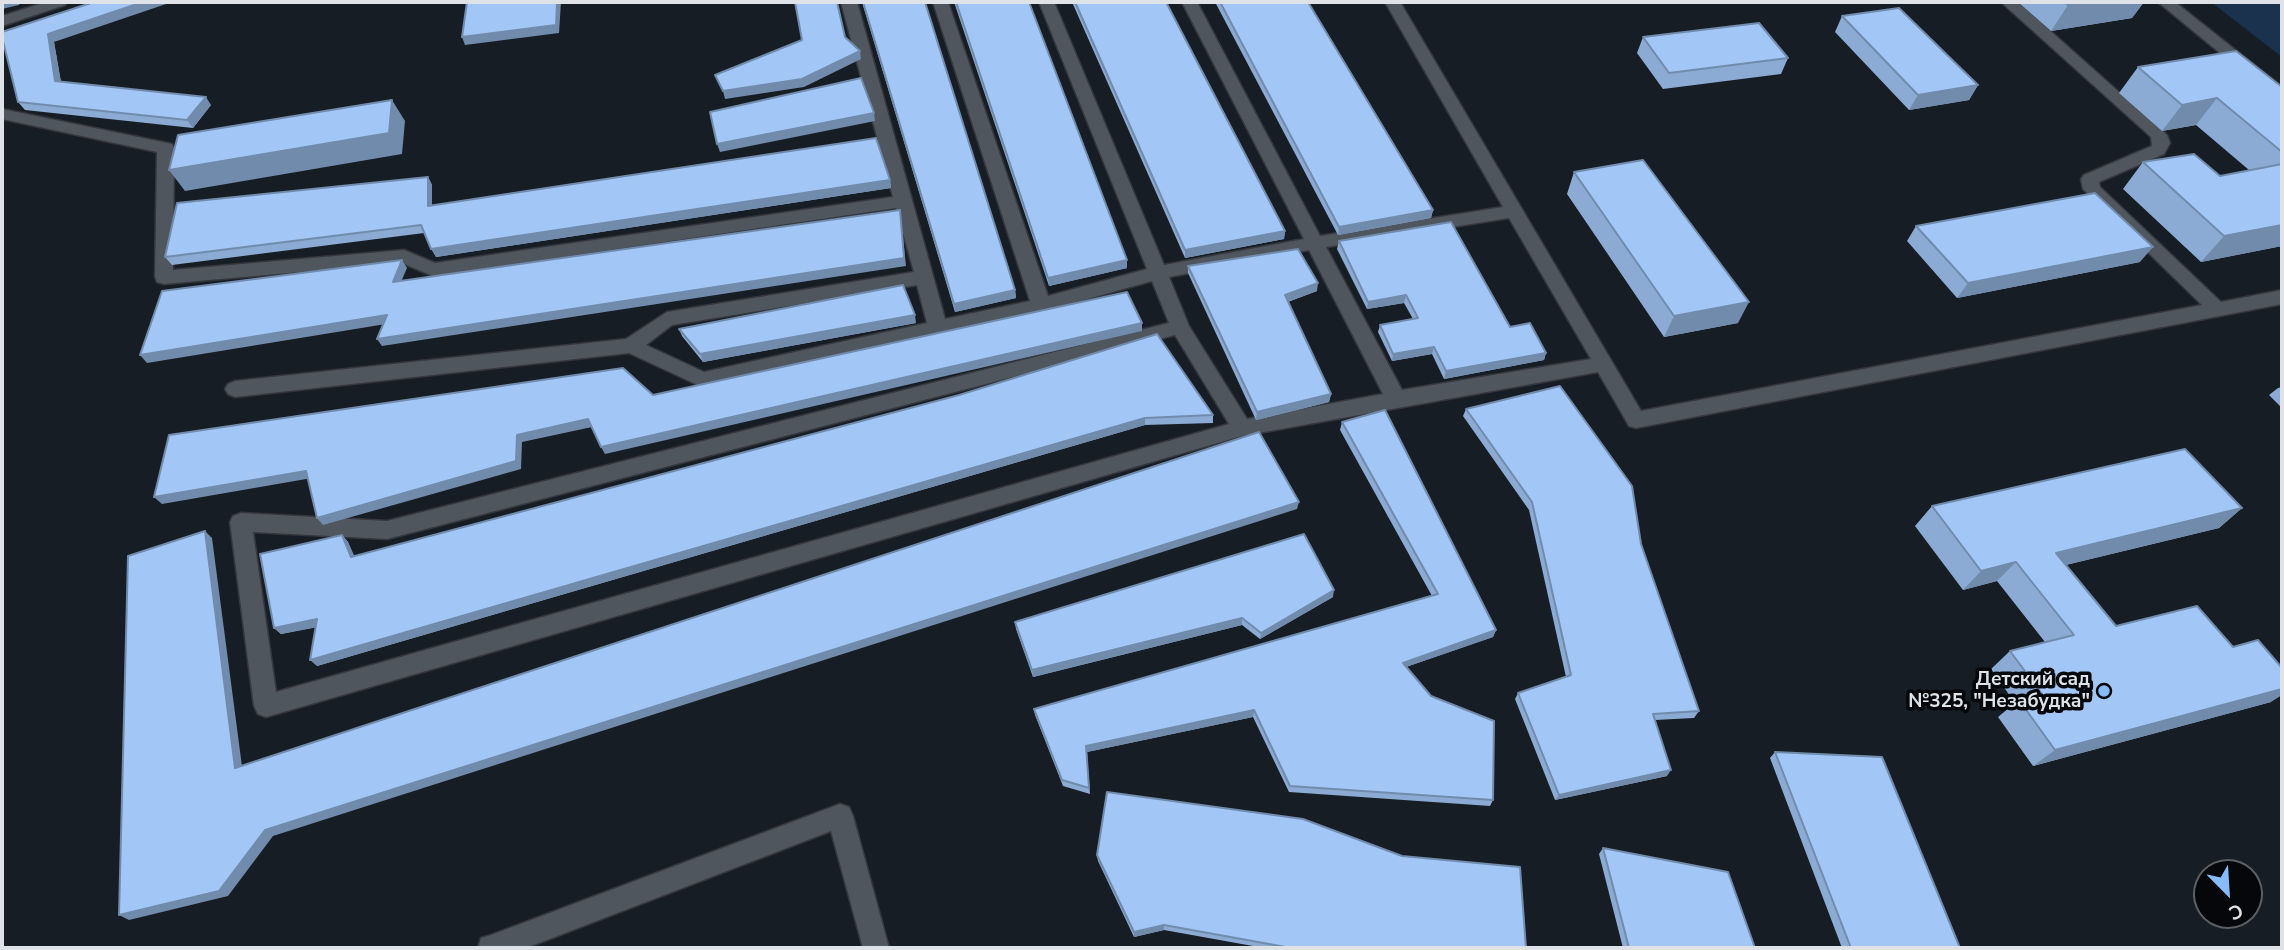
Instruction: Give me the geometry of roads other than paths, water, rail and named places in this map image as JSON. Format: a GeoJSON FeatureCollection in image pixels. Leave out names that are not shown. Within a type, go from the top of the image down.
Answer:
{"type":"FeatureCollection","features":[{"type":"Feature","properties":{"kind":"street"},"geometry":{"type":"LineString","coordinates":[[2,21],[60,2]]}},
{"type":"Feature","properties":{"kind":"street"},"geometry":{"type":"LineString","coordinates":[[849,2],[905,201],[937,328]]}},
{"type":"Feature","properties":{"kind":"street"},"geometry":{"type":"LineString","coordinates":[[940,2],[1041,305]]}},
{"type":"Feature","properties":{"kind":"street"},"geometry":{"type":"LineString","coordinates":[[1046,2],[1180,327],[1242,428]]}},
{"type":"Feature","properties":{"kind":"street"},"geometry":{"type":"LineString","coordinates":[[1189,2],[1396,399]]}},
{"type":"Feature","properties":{"kind":"street"},"geometry":{"type":"LineString","coordinates":[[1393,2],[1636,420],[2282,297]]}},
{"type":"Feature","properties":{"kind":"street"},"geometry":{"type":"LineString","coordinates":[[2010,2],[2160,135],[2162,143],[2158,150],[2090,179],[2092,188],[2217,309]]}},
{"type":"Feature","properties":{"kind":"street"},"geometry":{"type":"LineString","coordinates":[[2166,2],[2282,95]]}},
{"type":"Feature","properties":{"kind":"street"},"geometry":{"type":"LineString","coordinates":[[2,114],[166,148],[164,277],[404,256],[433,270],[905,201]]}},
{"type":"Feature","properties":{"kind":"street"},"geometry":{"type":"LineString","coordinates":[[631,346],[702,380],[1041,305],[1158,273],[1315,243],[1515,211]]}},
{"type":"Feature","properties":{"kind":"street"},"geometry":{"type":"LineString","coordinates":[[235,388],[631,346],[667,319],[925,276]]}},
{"type":"Feature","properties":{"kind":"street"},"geometry":{"type":"LineString","coordinates":[[1180,327],[387,530],[241,522],[266,706],[1242,428],[1396,399],[1604,365]]}},
{"type":"Feature","properties":{"kind":"street"},"geometry":{"type":"LineString","coordinates":[[491,948],[840,816],[876,948]]}},
{"type":"Feature","properties":{"kind":"place","name":"Детский сад №325, \"Незабудка\""},"geometry":{"type":"Point","coordinates":[2104,691]}}]}
